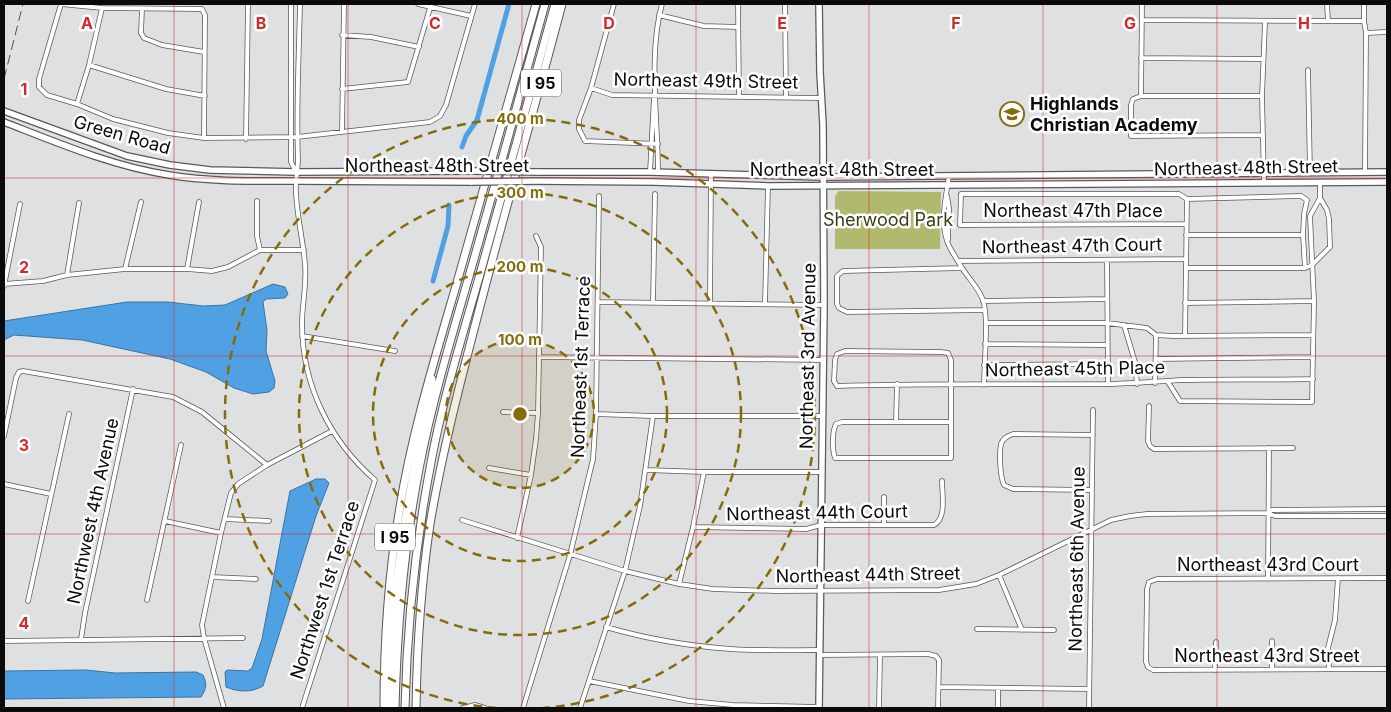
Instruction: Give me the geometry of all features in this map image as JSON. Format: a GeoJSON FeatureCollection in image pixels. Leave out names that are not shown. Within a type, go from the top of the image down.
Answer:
{"type":"FeatureCollection","features":[{"type":"Feature","properties":{"kind":"highway","name":"I 95"},"geometry":{"type":"LineString","coordinates":[[384,708],[387,618],[396,529],[409,458],[432,369],[536,4]]}},
{"type":"Feature","properties":{"kind":"highway"},"geometry":{"type":"LineString","coordinates":[[395,708],[402,583],[420,462],[446,357],[546,4]]}},
{"type":"Feature","properties":{"kind":"highway"},"geometry":{"type":"LineString","coordinates":[[405,708],[407,650],[415,562],[421,517],[436,438],[458,351],[555,4]]}},
{"type":"Feature","properties":{"kind":"highway","name":"I 95"},"geometry":{"type":"LineString","coordinates":[[416,708],[423,579],[433,509],[450,421],[503,217],[562,4]]}},
{"type":"Feature","properties":{"kind":"highway"},"geometry":{"type":"LineString","coordinates":[[390,708],[392,637],[398,565],[412,477],[432,392],[432,369]]}},
{"type":"Feature","properties":{"kind":"highway"},"geometry":{"type":"LineString","coordinates":[[407,650],[423,579]]}},
{"type":"Feature","properties":{"kind":"main road","name":"Northeast 3rd Avenue"},"geometry":{"type":"LineString","coordinates":[[819,4],[824,186],[819,708]]}},
{"type":"Feature","properties":{"kind":"main road","name":"Green Road"},"geometry":{"type":"LineString","coordinates":[[4,111],[127,156],[170,165],[210,170],[296,172]]}},
{"type":"Feature","properties":{"kind":"main road","name":"Green Road"},"geometry":{"type":"LineString","coordinates":[[4,122],[114,162],[168,175],[209,180],[296,181]]}},
{"type":"Feature","properties":{"kind":"main road","name":"Northeast 48th Street"},"geometry":{"type":"LineString","coordinates":[[296,172],[658,172],[823,177],[1387,172]]}},
{"type":"Feature","properties":{"kind":"main road"},"geometry":{"type":"LineString","coordinates":[[1320,182],[1327,176],[1368,175],[1378,172]]}},
{"type":"Feature","properties":{"kind":"main road"},"geometry":{"type":"LineString","coordinates":[[914,186],[935,176]]}},
{"type":"Feature","properties":{"kind":"main road","name":"Northeast 48th Street"},"geometry":{"type":"LineString","coordinates":[[296,181],[535,182],[768,186],[1387,182]]}},
{"type":"Feature","properties":{"kind":"street"},"geometry":{"type":"LineString","coordinates":[[204,138],[205,15],[202,9],[102,8],[61,4],[39,79],[39,87],[47,95],[122,121],[168,133],[204,138],[246,139],[297,137],[430,122],[440,116],[446,105],[474,4]]}},
{"type":"Feature","properties":{"kind":"street"},"geometry":{"type":"LineString","coordinates":[[246,139],[248,4]]}},
{"type":"Feature","properties":{"kind":"street"},"geometry":{"type":"LineString","coordinates":[[291,4],[291,162],[296,172]]}},
{"type":"Feature","properties":{"kind":"street"},"geometry":{"type":"LineString","coordinates":[[224,708],[202,625],[231,493],[238,484],[268,465],[332,431],[306,371],[302,336],[306,285],[296,181],[298,162],[300,4]]}},
{"type":"Feature","properties":{"kind":"street"},"geometry":{"type":"LineString","coordinates":[[342,131],[342,35],[344,4]]}},
{"type":"Feature","properties":{"kind":"street"},"geometry":{"type":"LineString","coordinates":[[418,4],[471,16]]}},
{"type":"Feature","properties":{"kind":"street"},"geometry":{"type":"LineString","coordinates":[[614,4],[592,88],[579,120],[579,129],[585,141],[658,144]]}},
{"type":"Feature","properties":{"kind":"street"},"geometry":{"type":"LineString","coordinates":[[658,172],[656,38],[662,4]]}},
{"type":"Feature","properties":{"kind":"street"},"geometry":{"type":"LineString","coordinates":[[738,4],[739,96]]}},
{"type":"Feature","properties":{"kind":"street"},"geometry":{"type":"LineString","coordinates":[[785,4],[786,97]]}},
{"type":"Feature","properties":{"kind":"street"},"geometry":{"type":"LineString","coordinates":[[1141,96],[1142,4]]}},
{"type":"Feature","properties":{"kind":"street"},"geometry":{"type":"LineString","coordinates":[[1327,4],[1328,21]]}},
{"type":"Feature","properties":{"kind":"street"},"geometry":{"type":"LineString","coordinates":[[1364,4],[1366,33],[1365,172]]}},
{"type":"Feature","properties":{"kind":"street"},"geometry":{"type":"LineString","coordinates":[[77,104],[89,65],[102,8]]}},
{"type":"Feature","properties":{"kind":"street"},"geometry":{"type":"LineString","coordinates":[[142,8],[141,33],[144,38],[162,45],[204,52]]}},
{"type":"Feature","properties":{"kind":"street"},"geometry":{"type":"LineString","coordinates":[[342,89],[408,82],[430,8]]}},
{"type":"Feature","properties":{"kind":"street"},"geometry":{"type":"LineString","coordinates":[[659,15],[704,26],[738,27]]}},
{"type":"Feature","properties":{"kind":"street"},"geometry":{"type":"LineString","coordinates":[[1142,20],[1364,21]]}},
{"type":"Feature","properties":{"kind":"street"},"geometry":{"type":"LineString","coordinates":[[1264,22],[1262,96],[1264,183]]}},
{"type":"Feature","properties":{"kind":"street"},"geometry":{"type":"LineString","coordinates":[[1366,33],[1387,32]]}},
{"type":"Feature","properties":{"kind":"street"},"geometry":{"type":"LineString","coordinates":[[342,35],[371,37],[419,47]]}},
{"type":"Feature","properties":{"kind":"street"},"geometry":{"type":"LineString","coordinates":[[1141,58],[1263,59]]}},
{"type":"Feature","properties":{"kind":"street"},"geometry":{"type":"LineString","coordinates":[[89,65],[166,89],[204,96]]}},
{"type":"Feature","properties":{"kind":"street"},"geometry":{"type":"LineString","coordinates":[[1308,70],[1310,173]]}},
{"type":"Feature","properties":{"kind":"street","name":"Northeast 49th Street"},"geometry":{"type":"LineString","coordinates":[[592,88],[612,95],[822,98]]}},
{"type":"Feature","properties":{"kind":"street"},"geometry":{"type":"LineString","coordinates":[[650,172],[654,97],[656,95]]}},
{"type":"Feature","properties":{"kind":"street"},"geometry":{"type":"LineString","coordinates":[[1262,96],[1141,96],[1133,99],[1131,105],[1131,136],[1263,135]]}},
{"type":"Feature","properties":{"kind":"street"},"geometry":{"type":"LineString","coordinates":[[710,303],[711,174]]}},
{"type":"Feature","properties":{"kind":"street"},"geometry":{"type":"LineString","coordinates":[[948,176],[944,201],[944,226],[947,243],[983,301],[986,323],[984,385]]}},
{"type":"Feature","properties":{"kind":"street"},"geometry":{"type":"LineString","coordinates":[[1168,382],[1180,401],[1312,402],[1314,302],[1310,216],[1320,198],[1320,182]]}},
{"type":"Feature","properties":{"kind":"street"},"geometry":{"type":"LineString","coordinates":[[765,303],[768,186]]}},
{"type":"Feature","properties":{"kind":"street"},"geometry":{"type":"LineString","coordinates":[[653,302],[655,194]]}},
{"type":"Feature","properties":{"kind":"street","name":"Northeast 47th Place"},"geometry":{"type":"LineString","coordinates":[[1186,224],[960,225],[961,194],[1179,194],[1187,199]]}},
{"type":"Feature","properties":{"kind":"street","name":"Northeast 1st Terrace"},"geometry":{"type":"LineString","coordinates":[[523,708],[570,555],[592,459],[596,414],[599,196]]}},
{"type":"Feature","properties":{"kind":"street"},"geometry":{"type":"LineString","coordinates":[[1185,336],[1187,199],[1301,196],[1307,200],[1303,234],[1305,268]]}},
{"type":"Feature","properties":{"kind":"street"},"geometry":{"type":"LineString","coordinates":[[1186,268],[1305,268],[1312,265],[1330,247],[1329,219],[1327,210],[1320,198]]}},
{"type":"Feature","properties":{"kind":"street"},"geometry":{"type":"LineString","coordinates":[[257,201],[257,236],[260,250]]}},
{"type":"Feature","properties":{"kind":"street"},"geometry":{"type":"LineString","coordinates":[[125,269],[140,202]]}},
{"type":"Feature","properties":{"kind":"street"},"geometry":{"type":"LineString","coordinates":[[187,269],[199,202]]}},
{"type":"Feature","properties":{"kind":"street"},"geometry":{"type":"LineString","coordinates":[[67,275],[79,203]]}},
{"type":"Feature","properties":{"kind":"street"},"geometry":{"type":"LineString","coordinates":[[20,204],[4,285],[43,281],[67,275],[125,269],[212,271],[228,267],[260,250],[304,250]]}},
{"type":"Feature","properties":{"kind":"street"},"geometry":{"type":"LineString","coordinates":[[1186,235],[1303,234]]}},
{"type":"Feature","properties":{"kind":"street"},"geometry":{"type":"LineString","coordinates":[[517,538],[531,475],[538,413],[541,247],[536,236]]}},
{"type":"Feature","properties":{"kind":"street","name":"Northeast 47th Court"},"geometry":{"type":"LineString","coordinates":[[958,261],[1186,259]]}},
{"type":"Feature","properties":{"kind":"street"},"geometry":{"type":"LineString","coordinates":[[1107,260],[1108,384]]}},
{"type":"Feature","properties":{"kind":"street","name":"Northeast 47th Court"},"geometry":{"type":"LineString","coordinates":[[962,268],[843,271],[837,276],[839,308],[847,312],[984,310]]}},
{"type":"Feature","properties":{"kind":"street"},"geometry":{"type":"LineString","coordinates":[[983,301],[1107,299]]}},
{"type":"Feature","properties":{"kind":"street"},"geometry":{"type":"LineString","coordinates":[[598,302],[824,305]]}},
{"type":"Feature","properties":{"kind":"street"},"geometry":{"type":"LineString","coordinates":[[1185,303],[1314,302]]}},
{"type":"Feature","properties":{"kind":"street"},"geometry":{"type":"LineString","coordinates":[[986,323],[1107,323],[1147,328],[1156,335],[1313,335]]}},
{"type":"Feature","properties":{"kind":"street"},"geometry":{"type":"LineString","coordinates":[[1124,325],[1135,362],[1138,384]]}},
{"type":"Feature","properties":{"kind":"street"},"geometry":{"type":"LineString","coordinates":[[1155,383],[1156,335]]}},
{"type":"Feature","properties":{"kind":"street"},"geometry":{"type":"LineString","coordinates":[[302,336],[395,352]]}},
{"type":"Feature","properties":{"kind":"street"},"geometry":{"type":"LineString","coordinates":[[985,344],[1108,346]]}},
{"type":"Feature","properties":{"kind":"street","name":"Northeast 45th Place"},"geometry":{"type":"LineString","coordinates":[[951,384],[951,360],[948,353],[845,351],[837,354],[834,360],[834,381],[838,386],[897,384],[984,385],[1138,384],[1313,379]]}},
{"type":"Feature","properties":{"kind":"street"},"geometry":{"type":"LineString","coordinates":[[1156,359],[1313,357]]}},
{"type":"Feature","properties":{"kind":"street"},"geometry":{"type":"LineString","coordinates":[[539,358],[823,360]]}},
{"type":"Feature","properties":{"kind":"street"},"geometry":{"type":"LineString","coordinates":[[984,365],[1108,364]]}},
{"type":"Feature","properties":{"kind":"street"},"geometry":{"type":"LineString","coordinates":[[4,436],[16,378],[18,372],[23,371],[173,397],[202,412],[268,465]]}},
{"type":"Feature","properties":{"kind":"street"},"geometry":{"type":"LineString","coordinates":[[896,422],[897,384]]}},
{"type":"Feature","properties":{"kind":"street"},"geometry":{"type":"LineString","coordinates":[[951,384],[951,422],[950,458],[835,458],[834,429],[836,424],[842,422],[951,422]]}},
{"type":"Feature","properties":{"kind":"street","name":"Northwest 4th Avenue"},"geometry":{"type":"LineString","coordinates":[[81,639],[133,389]]}},
{"type":"Feature","properties":{"kind":"street"},"geometry":{"type":"LineString","coordinates":[[1148,406],[1148,440],[1150,446],[1154,449],[1293,448]]}},
{"type":"Feature","properties":{"kind":"street","name":"Northeast 6th Avenue"},"geometry":{"type":"LineString","coordinates":[[1089,708],[1093,410]]}},
{"type":"Feature","properties":{"kind":"street"},"geometry":{"type":"LineString","coordinates":[[503,412],[538,413]]}},
{"type":"Feature","properties":{"kind":"street"},"geometry":{"type":"LineString","coordinates":[[28,601],[69,414]]}},
{"type":"Feature","properties":{"kind":"street"},"geometry":{"type":"LineString","coordinates":[[596,414],[823,416]]}},
{"type":"Feature","properties":{"kind":"street"},"geometry":{"type":"LineString","coordinates":[[580,708],[625,571],[640,506],[653,416]]}},
{"type":"Feature","properties":{"kind":"street","name":"Northwest 1st Terrace"},"geometry":{"type":"LineString","coordinates":[[302,708],[375,480],[359,466],[332,431]]}},
{"type":"Feature","properties":{"kind":"street"},"geometry":{"type":"LineString","coordinates":[[1091,490],[1013,489],[1004,485],[1001,476],[1001,444],[1006,436],[1013,434],[1093,435]]}},
{"type":"Feature","properties":{"kind":"street"},"geometry":{"type":"LineString","coordinates":[[147,600],[182,445]]}},
{"type":"Feature","properties":{"kind":"street"},"geometry":{"type":"LineString","coordinates":[[1268,579],[1269,448]]}},
{"type":"Feature","properties":{"kind":"street"},"geometry":{"type":"LineString","coordinates":[[489,468],[531,475]]}},
{"type":"Feature","properties":{"kind":"street"},"geometry":{"type":"LineString","coordinates":[[646,470],[822,472]]}},
{"type":"Feature","properties":{"kind":"street"},"geometry":{"type":"LineString","coordinates":[[679,584],[704,472]]}},
{"type":"Feature","properties":{"kind":"street","name":"Northeast 44th Court"},"geometry":{"type":"LineString","coordinates":[[693,527],[806,529],[821,526],[934,525],[942,517],[942,481]]}},
{"type":"Feature","properties":{"kind":"street"},"geometry":{"type":"LineString","coordinates":[[4,484],[50,494]]}},
{"type":"Feature","properties":{"kind":"street"},"geometry":{"type":"LineString","coordinates":[[884,497],[884,525]]}},
{"type":"Feature","properties":{"kind":"street","name":"Northeast 44th Street"},"geometry":{"type":"LineString","coordinates":[[1268,513],[1272,510],[1387,509]]}},
{"type":"Feature","properties":{"kind":"street","name":"Northeast 44th Street"},"geometry":{"type":"LineString","coordinates":[[462,520],[570,555],[679,584],[713,589],[775,591],[938,590],[976,584],[999,575],[1111,520],[1130,516],[1147,514],[1268,513],[1275,516],[1387,516]]}},
{"type":"Feature","properties":{"kind":"street"},"geometry":{"type":"LineString","coordinates":[[225,519],[269,521]]}},
{"type":"Feature","properties":{"kind":"street"},"geometry":{"type":"LineString","coordinates":[[165,521],[221,533]]}},
{"type":"Feature","properties":{"kind":"street"},"geometry":{"type":"LineString","coordinates":[[999,575],[1022,630]]}},
{"type":"Feature","properties":{"kind":"street"},"geometry":{"type":"LineString","coordinates":[[212,578],[256,579]]}},
{"type":"Feature","properties":{"kind":"street"},"geometry":{"type":"LineString","coordinates":[[1329,669],[1328,648],[1335,620],[1338,578]]}},
{"type":"Feature","properties":{"kind":"street","name":"Northeast 43rd Court"},"geometry":{"type":"LineString","coordinates":[[1148,667],[1146,662],[1146,588],[1149,582],[1157,579],[1387,578]]}},
{"type":"Feature","properties":{"kind":"street"},"geometry":{"type":"LineString","coordinates":[[606,627],[674,642],[732,649],[880,655],[928,654],[936,656],[939,660],[938,708]]}},
{"type":"Feature","properties":{"kind":"street"},"geometry":{"type":"LineString","coordinates":[[977,629],[1054,630]]}},
{"type":"Feature","properties":{"kind":"street"},"geometry":{"type":"LineString","coordinates":[[4,641],[243,638]]}},
{"type":"Feature","properties":{"kind":"street"},"geometry":{"type":"LineString","coordinates":[[1272,641],[1272,669]]}},
{"type":"Feature","properties":{"kind":"street"},"geometry":{"type":"LineString","coordinates":[[1215,670],[1216,642]]}},
{"type":"Feature","properties":{"kind":"street"},"geometry":{"type":"LineString","coordinates":[[879,708],[880,655]]}},
{"type":"Feature","properties":{"kind":"street","name":"Northeast 43rd Street"},"geometry":{"type":"LineString","coordinates":[[1148,667],[1153,670],[1387,669]]}},
{"type":"Feature","properties":{"kind":"street"},"geometry":{"type":"LineString","coordinates":[[590,681],[645,694],[689,701],[733,705],[819,708]]}},
{"type":"Feature","properties":{"kind":"street"},"geometry":{"type":"LineString","coordinates":[[939,687],[1089,689]]}},
{"type":"Feature","properties":{"kind":"street"},"geometry":{"type":"LineString","coordinates":[[998,688],[998,708]]}},
{"type":"Feature","properties":{"kind":"street"},"geometry":{"type":"LineString","coordinates":[[463,708],[470,705],[485,708]]}},
{"type":"Feature","properties":{"kind":"green space","name":"Sherwood Park"},"geometry":{"type":"Polygon","coordinates":[[[839,191],[941,192],[940,249],[835,249],[835,196],[839,191]]]}},
{"type":"Feature","properties":{"kind":"water"},"geometry":{"type":"Polygon","coordinates":[[[273,284],[285,287],[288,294],[285,298],[266,299],[263,302],[267,330],[266,351],[275,381],[274,388],[269,392],[253,394],[234,388],[206,372],[170,359],[82,340],[14,335],[4,340],[4,321],[127,302],[168,302],[203,306],[225,305],[273,284]]]}},
{"type":"Feature","properties":{"kind":"water"},"geometry":{"type":"Polygon","coordinates":[[[316,479],[325,479],[329,483],[316,516],[263,686],[254,690],[244,691],[226,687],[225,672],[227,670],[248,671],[252,668],[262,639],[290,491],[316,479]]]}},
{"type":"Feature","properties":{"kind":"water"},"geometry":{"type":"Polygon","coordinates":[[[86,670],[115,673],[196,672],[203,675],[206,686],[201,697],[4,699],[4,671],[86,670]]]}},
{"type":"Feature","properties":{"kind":"waterway"},"geometry":{"type":"LineString","coordinates":[[462,147],[466,136],[477,120],[509,4]]}},
{"type":"Feature","properties":{"kind":"waterway"},"geometry":{"type":"LineString","coordinates":[[433,281],[448,226],[449,205]]}},
{"type":"Feature","properties":{"kind":"railway"},"geometry":{"type":"LineString","coordinates":[[4,79],[23,4]]}},
{"type":"Feature","properties":{"kind":"place","name":"Highlands Christian Academy"},"geometry":{"type":"Point","coordinates":[1012,114]}}]}
